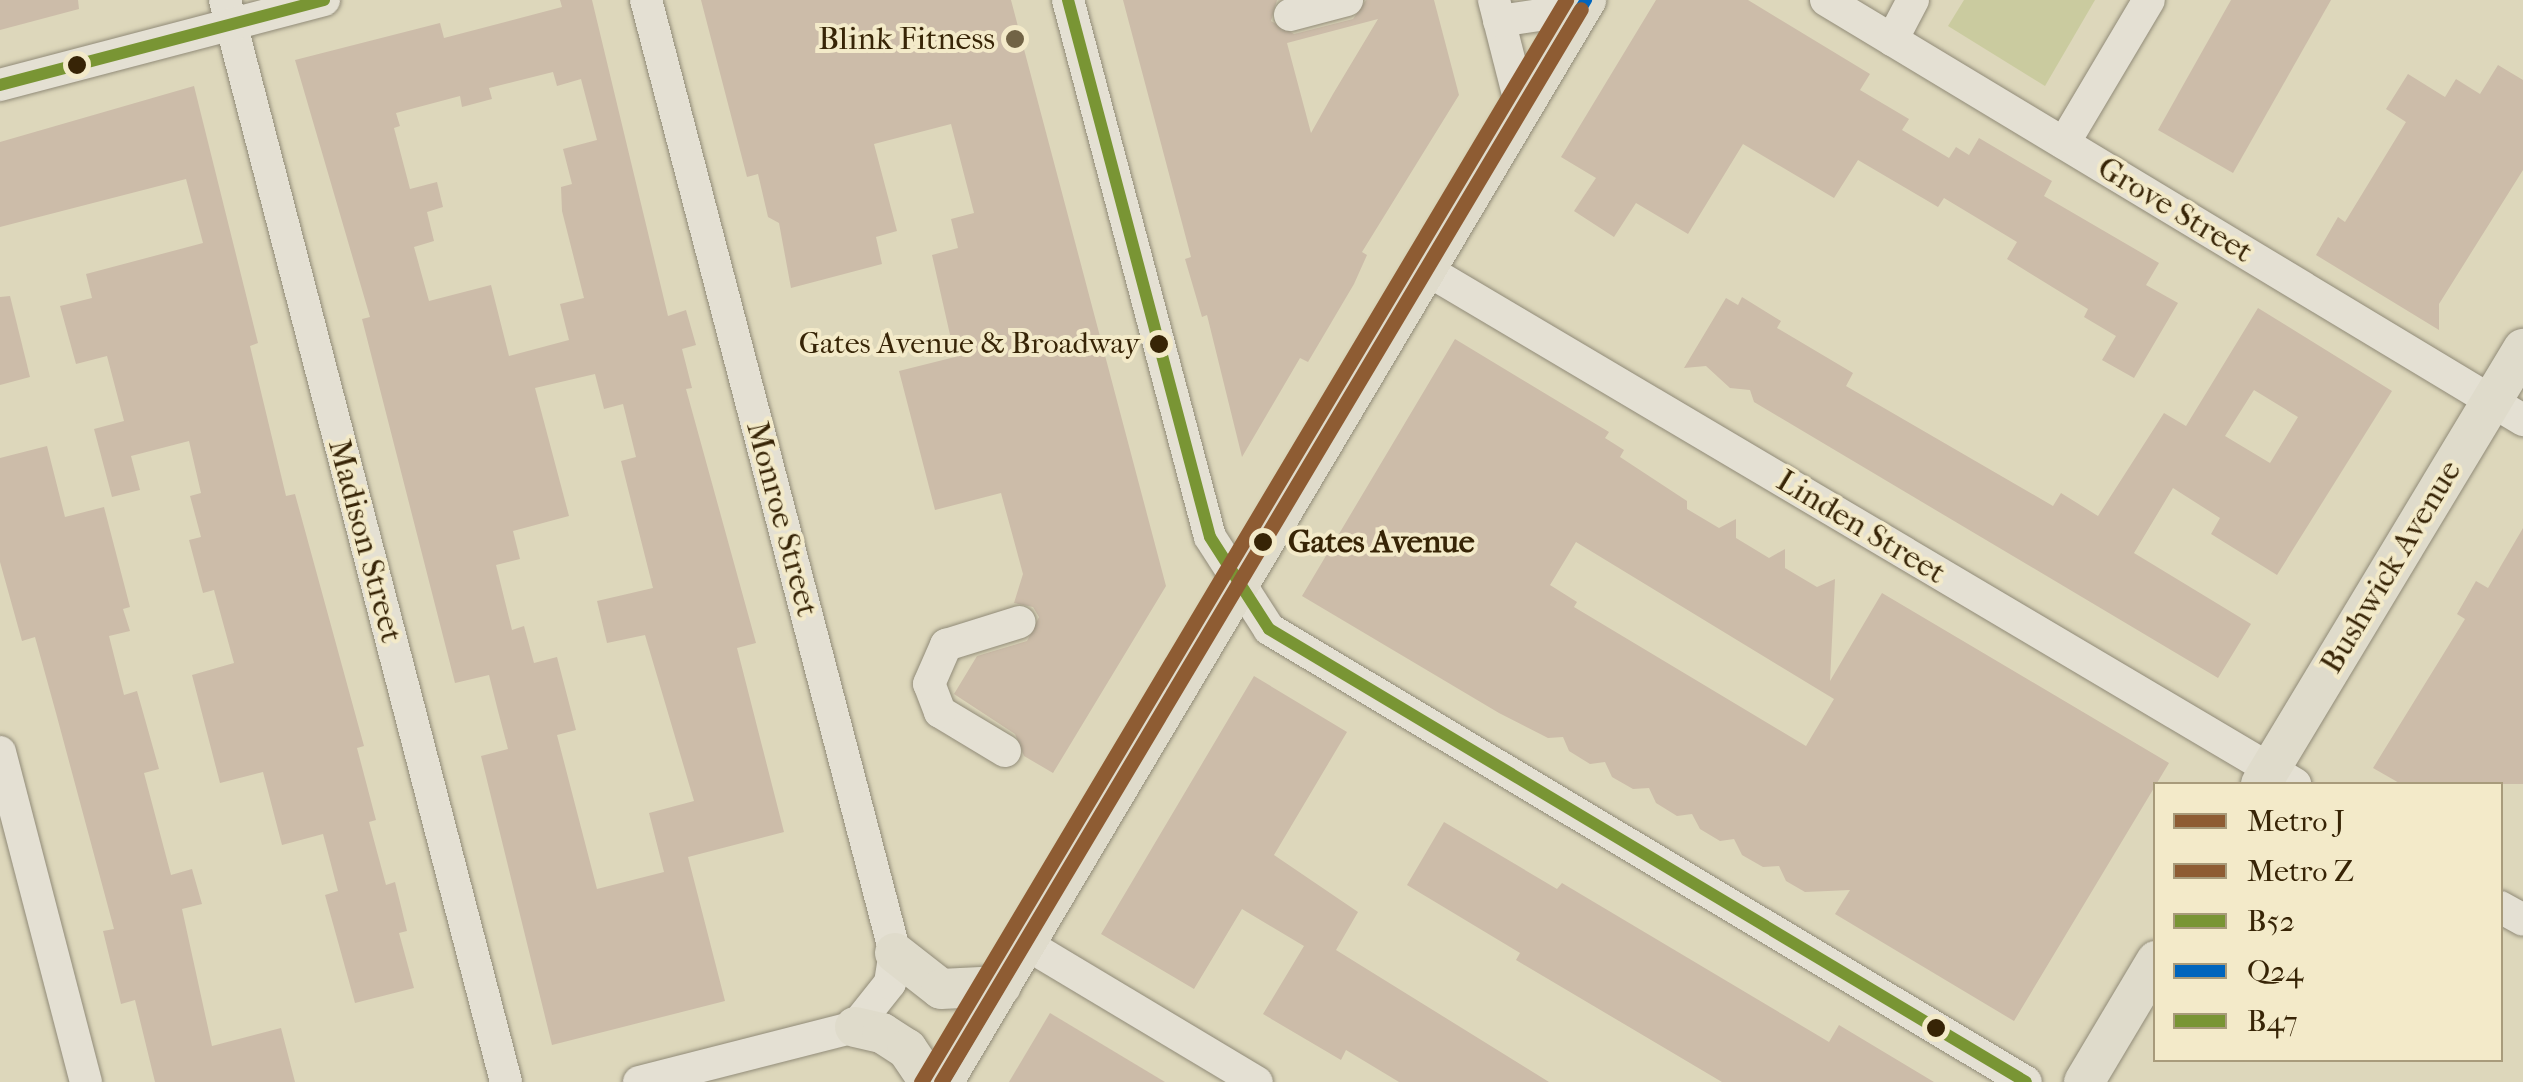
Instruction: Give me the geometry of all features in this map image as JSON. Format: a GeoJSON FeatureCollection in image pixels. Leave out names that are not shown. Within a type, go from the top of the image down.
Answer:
{"type":"FeatureCollection","features":[{"type":"Feature","properties":{"kind":"main road"},"geometry":{"type":"LineString","coordinates":[[943,1082],[1583,4]]}},
{"type":"Feature","properties":{"kind":"main road","name":"Bushwick Avenue"},"geometry":{"type":"LineString","coordinates":[[2275,779],[2507,410],[2523,349]]}},
{"type":"Feature","properties":{"kind":"main road"},"geometry":{"type":"LineString","coordinates":[[895,952],[942,990],[1001,986]]}},
{"type":"Feature","properties":{"kind":"main road"},"geometry":{"type":"LineString","coordinates":[[2084,1082],[2153,967]]}},
{"type":"Feature","properties":{"kind":"main road"},"geometry":{"type":"LineString","coordinates":[[855,1027],[882,1033],[907,1049],[929,1082]]}},
{"type":"Feature","properties":{"kind":"street"},"geometry":{"type":"LineString","coordinates":[[0,84],[228,12],[324,0]]}},
{"type":"Feature","properties":{"kind":"street","name":"Monroe Street"},"geometry":{"type":"LineString","coordinates":[[646,0],[895,952]]}},
{"type":"Feature","properties":{"kind":"street"},"geometry":{"type":"LineString","coordinates":[[1068,0],[1210,537],[1269,630],[2026,1082]]}},
{"type":"Feature","properties":{"kind":"street"},"geometry":{"type":"LineString","coordinates":[[1290,15],[1347,0]]}},
{"type":"Feature","properties":{"kind":"street","name":"Grove Street"},"geometry":{"type":"LineString","coordinates":[[1826,0],[2507,410]]}},
{"type":"Feature","properties":{"kind":"street"},"geometry":{"type":"LineString","coordinates":[[1892,40],[1912,0]]}},
{"type":"Feature","properties":{"kind":"street"},"geometry":{"type":"LineString","coordinates":[[2064,143],[2149,0]]}},
{"type":"Feature","properties":{"kind":"street"},"geometry":{"type":"LineString","coordinates":[[1522,110],[1496,10],[1583,4]]}},
{"type":"Feature","properties":{"kind":"street","name":"Madison Street"},"geometry":{"type":"LineString","coordinates":[[228,12],[506,1082]]}},
{"type":"Feature","properties":{"kind":"street","name":"Linden Street"},"geometry":{"type":"LineString","coordinates":[[1427,270],[2275,779]]}},
{"type":"Feature","properties":{"kind":"street"},"geometry":{"type":"LineString","coordinates":[[1005,752],[940,712],[929,684],[946,645],[1020,622]]}},
{"type":"Feature","properties":{"kind":"street"},"geometry":{"type":"LineString","coordinates":[[0,752],[86,1082]]}},
{"type":"Feature","properties":{"kind":"street"},"geometry":{"type":"LineString","coordinates":[[1026,944],[1257,1082]]}},
{"type":"Feature","properties":{"kind":"street"},"geometry":{"type":"LineString","coordinates":[[639,1082],[855,1027],[890,984],[895,952]]}},
{"type":"Feature","properties":{"kind":"green space"},"geometry":{"type":"Polygon","coordinates":[[[1964,0],[2095,0],[2045,86],[1948,26],[1964,0]]]}},
{"type":"Feature","properties":{"kind":"building"},"geometry":{"type":"Polygon","coordinates":[[[0,0],[78,0],[79,9],[0,30],[0,0]]]}},
{"type":"Feature","properties":{"kind":"building"},"geometry":{"type":"Polygon","coordinates":[[[560,0],[592,0],[668,316],[686,310],[696,345],[682,349],[692,388],[686,389],[756,643],[737,648],[784,832],[688,857],[725,1001],[552,1045],[481,756],[508,749],[489,675],[455,683],[362,319],[370,317],[295,60],[440,23],[444,38],[562,7],[560,0]],[[553,72],[489,88],[492,99],[462,107],[460,96],[396,113],[400,126],[394,128],[410,189],[437,182],[443,207],[427,212],[434,241],[414,247],[429,301],[491,285],[509,356],[569,340],[560,304],[584,298],[562,211],[561,187],[572,184],[563,149],[597,140],[581,79],[557,86],[553,72]],[[595,374],[535,388],[569,516],[513,531],[520,559],[496,565],[512,630],[524,626],[534,663],[557,657],[576,730],[557,735],[597,889],[664,872],[649,813],[694,801],[645,635],[607,643],[597,601],[653,588],[621,461],[636,457],[623,404],[604,409],[595,374]]]}},
{"type":"Feature","properties":{"kind":"building"},"geometry":{"type":"Polygon","coordinates":[[[701,0],[1011,0],[1166,586],[1053,773],[1024,756],[1015,734],[954,694],[977,656],[1027,641],[1039,617],[1033,607],[1014,603],[1023,574],[1001,493],[935,510],[899,371],[955,357],[932,255],[958,248],[951,219],[974,213],[951,124],[874,144],[897,231],[876,237],[882,264],[791,288],[779,223],[768,217],[758,174],[747,177],[701,0]]]}},
{"type":"Feature","properties":{"kind":"building"},"geometry":{"type":"Polygon","coordinates":[[[1123,0],[1277,0],[1271,21],[1294,34],[1353,19],[1366,0],[1434,0],[1459,95],[1362,252],[1367,255],[1354,284],[1308,362],[1300,358],[1242,457],[1207,315],[1202,317],[1185,259],[1191,257],[1123,0]],[[1378,19],[1287,43],[1311,133],[1378,19]]]}},
{"type":"Feature","properties":{"kind":"building"},"geometry":{"type":"Polygon","coordinates":[[[1656,0],[1748,0],[1870,74],[1860,90],[1909,119],[1902,130],[1949,158],[1956,147],[1969,155],[1979,138],[2052,181],[2044,196],[2159,263],[2146,285],[2178,303],[2134,378],[2102,360],[2116,336],[2084,317],[2088,309],[2007,259],[2017,242],[1944,198],[1938,207],[1858,160],[1834,198],[1743,144],[1688,234],[1636,203],[1614,237],[1574,211],[1596,178],[1561,157],[1656,0]]]}},
{"type":"Feature","properties":{"kind":"building"},"geometry":{"type":"Polygon","coordinates":[[[2231,0],[2331,0],[2233,173],[2158,130],[2231,0]]]}},
{"type":"Feature","properties":{"kind":"building"},"geometry":{"type":"Polygon","coordinates":[[[2498,65],[2523,80],[2523,170],[2439,304],[2439,330],[2316,255],[2338,217],[2345,222],[2406,122],[2386,109],[2408,74],[2445,97],[2456,79],[2480,94],[2498,65]]]}},
{"type":"Feature","properties":{"kind":"building"},"geometry":{"type":"Polygon","coordinates":[[[194,86],[258,343],[250,346],[286,496],[295,494],[364,746],[357,748],[376,820],[369,822],[386,885],[395,882],[407,931],[399,933],[414,988],[355,1003],[325,895],[338,891],[323,834],[282,845],[263,772],[220,783],[192,675],[234,663],[214,590],[203,593],[189,540],[201,537],[190,496],[201,493],[189,441],[131,456],[140,490],[112,497],[94,429],[124,421],[107,356],[76,364],[60,306],[92,298],[86,274],[203,243],[186,179],[0,227],[0,142],[194,86]]]}},
{"type":"Feature","properties":{"kind":"building"},"geometry":{"type":"Polygon","coordinates":[[[10,296],[30,377],[0,385],[0,297],[10,296]]]}},
{"type":"Feature","properties":{"kind":"building"},"geometry":{"type":"Polygon","coordinates":[[[1742,297],[1781,321],[1777,328],[1853,373],[1846,386],[2053,506],[2061,493],[2098,516],[2164,413],[2186,426],[2258,308],[2392,391],[2277,575],[2211,534],[2220,518],[2173,488],[2134,553],[2251,624],[2218,678],[1754,402],[1750,390],[1730,388],[1706,366],[1684,368],[1726,298],[1738,305],[1742,297]],[[2254,390],[2225,436],[2270,463],[2298,417],[2254,390]]]}},
{"type":"Feature","properties":{"kind":"building"},"geometry":{"type":"Polygon","coordinates":[[[1455,339],[1609,432],[1605,438],[1624,450],[1620,457],[1687,501],[1687,509],[1719,528],[1736,519],[1736,538],[1769,558],[1785,549],[1785,568],[1817,587],[1835,579],[1830,681],[1882,593],[2169,763],[2158,782],[2153,782],[2153,790],[2014,1021],[1835,914],[1850,890],[1805,892],[1786,881],[1779,866],[1763,867],[1742,855],[1734,839],[1720,841],[1700,829],[1692,814],[1677,816],[1656,803],[1649,788],[1633,789],[1612,777],[1605,762],[1590,764],[1569,751],[1563,737],[1548,738],[1302,596],[1455,339]],[[1576,542],[1550,585],[1577,602],[1574,607],[1806,746],[1834,699],[1576,542]]]}},
{"type":"Feature","properties":{"kind":"building"},"geometry":{"type":"Polygon","coordinates":[[[47,446],[65,517],[104,507],[130,607],[123,609],[130,631],[109,636],[124,695],[137,691],[159,769],[144,773],[171,875],[192,869],[202,904],[182,909],[212,1046],[281,1028],[295,1082],[155,1082],[135,1000],[121,1004],[103,931],[114,929],[56,713],[35,637],[22,641],[0,562],[0,458],[47,446]]]}},
{"type":"Feature","properties":{"kind":"building"},"geometry":{"type":"Polygon","coordinates":[[[2523,528],[2523,784],[2398,782],[2373,768],[2465,619],[2457,614],[2476,581],[2488,588],[2523,528]]]}},
{"type":"Feature","properties":{"kind":"building"},"geometry":{"type":"Polygon","coordinates":[[[1254,676],[1347,732],[1274,855],[1358,912],[1336,950],[1549,1082],[1399,1082],[1346,1050],[1341,1060],[1263,1014],[1304,946],[1242,909],[1194,989],[1101,934],[1254,676]]]}},
{"type":"Feature","properties":{"kind":"building"},"geometry":{"type":"Polygon","coordinates":[[[1444,822],[1557,889],[1562,883],[1829,1042],[1839,1025],[1934,1082],[1722,1082],[1516,960],[1520,953],[1407,885],[1444,822]]]}},
{"type":"Feature","properties":{"kind":"building"},"geometry":{"type":"Polygon","coordinates":[[[1050,1013],[1165,1082],[1009,1082],[1050,1013]]]}},
{"type":"Feature","properties":{"kind":"railway"},"geometry":{"type":"LineString","coordinates":[[942,1082],[1588,0]]}},
{"type":"Feature","properties":{"kind":"metro line","name":"J"},"geometry":{"type":"LineString","coordinates":[[921,1082],[1566,0]]}},
{"type":"Feature","properties":{"kind":"metro line","name":"Z"},"geometry":{"type":"LineString","coordinates":[[941,1082],[1581,9]]}},
{"type":"Feature","properties":{"kind":"transit line","name":"B47"},"geometry":{"type":"LineString","coordinates":[[0,85],[324,0]]}},
{"type":"Feature","properties":{"kind":"transit line","name":"B52"},"geometry":{"type":"LineString","coordinates":[[1068,0],[1210,537],[1269,629],[2026,1082]]}},
{"type":"Feature","properties":{"kind":"transit line","name":"Q24"},"geometry":{"type":"LineString","coordinates":[[943,1082],[1586,0]]}},
{"type":"Feature","properties":{"kind":"place","name":"Blink Fitness"},"geometry":{"type":"Point","coordinates":[1015,39]}},
{"type":"Feature","properties":{"kind":"place","name":"Gates Avenue & Broadway"},"geometry":{"type":"Point","coordinates":[1159,344]}},
{"type":"Feature","properties":{"kind":"place","name":"Gates Avenue"},"geometry":{"type":"Point","coordinates":[1263,542]}}]}
